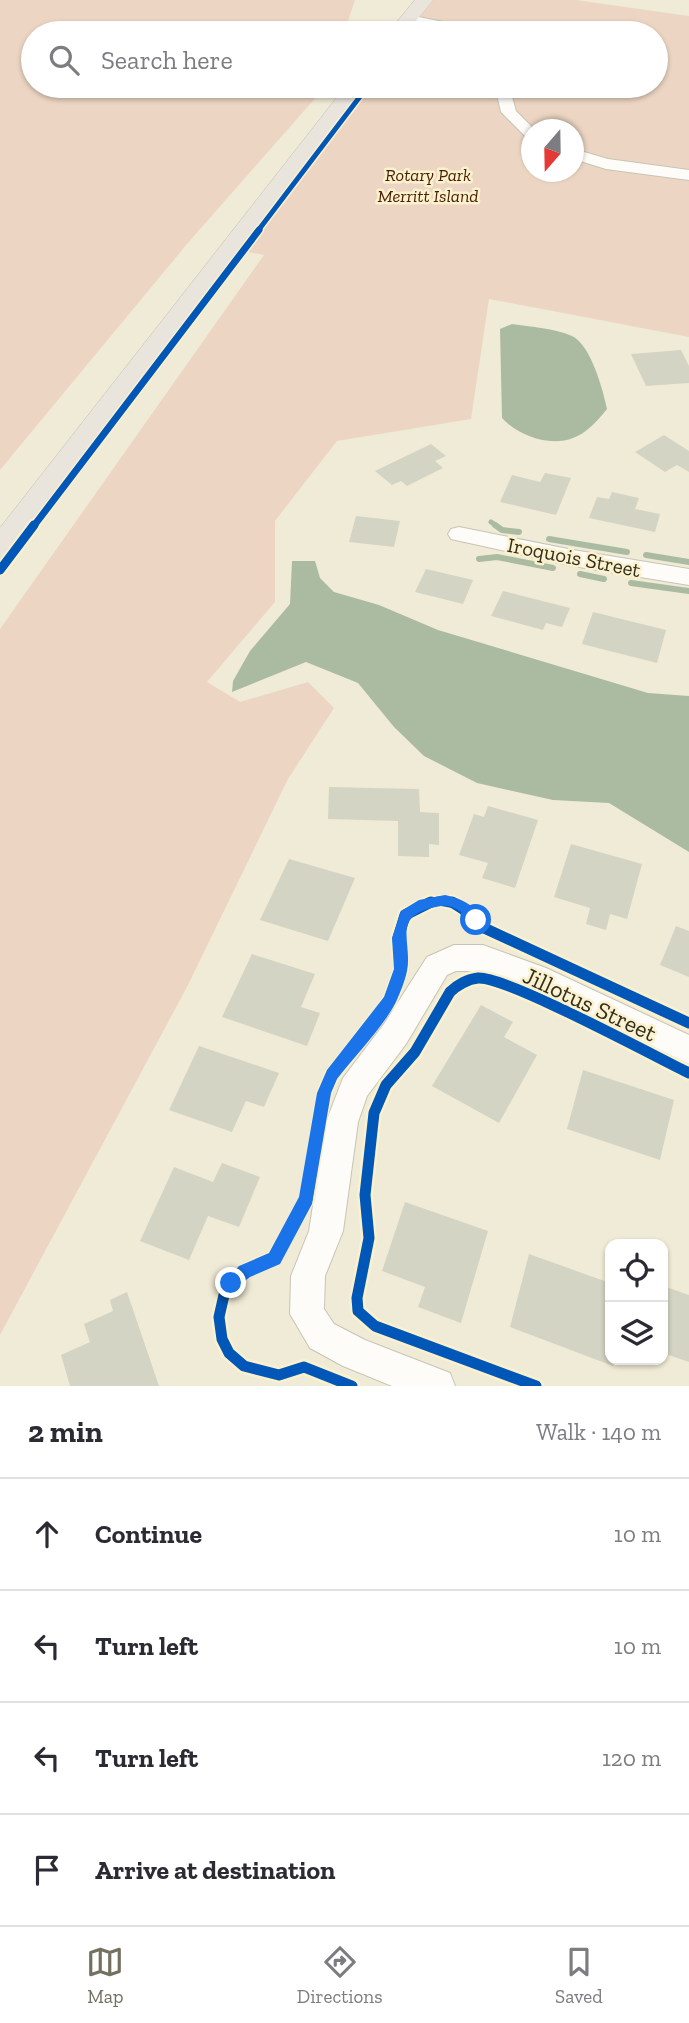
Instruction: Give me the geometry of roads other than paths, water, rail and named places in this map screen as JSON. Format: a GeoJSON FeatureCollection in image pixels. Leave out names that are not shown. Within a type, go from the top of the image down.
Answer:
{"type":"FeatureCollection","features":[{"type":"Feature","properties":{"kind":"main road"},"geometry":{"type":"LineString","coordinates":[[406,21],[424,0]]}},
{"type":"Feature","properties":{"kind":"main road"},"geometry":{"type":"LineString","coordinates":[[0,548],[347,98]]}},
{"type":"Feature","properties":{"kind":"street"},"geometry":{"type":"LineString","coordinates":[[505,98],[509,112],[521,125]]}},
{"type":"Feature","properties":{"kind":"street"},"geometry":{"type":"LineString","coordinates":[[584,157],[606,164],[689,175]]}},
{"type":"Feature","properties":{"kind":"street","name":"Iroquois Street"},"geometry":{"type":"LineString","coordinates":[[459,534],[573,558],[689,577]]}},
{"type":"Feature","properties":{"kind":"street","name":"Jillotus Street"},"geometry":{"type":"LineString","coordinates":[[438,1386],[355,1354],[322,1336],[307,1314],[308,1276],[326,1231],[342,1122],[354,1088],[395,1034],[437,966],[454,958],[483,958],[536,976],[689,1050]]}},
{"type":"Feature","properties":{"kind":"waterway"},"geometry":{"type":"LineString","coordinates":[[491,522],[498,527]]}},
{"type":"Feature","properties":{"kind":"waterway"},"geometry":{"type":"LineString","coordinates":[[495,525],[502,530],[519,532]]}},
{"type":"Feature","properties":{"kind":"waterway"},"geometry":{"type":"LineString","coordinates":[[549,539],[627,552]]}},
{"type":"Feature","properties":{"kind":"waterway"},"geometry":{"type":"LineString","coordinates":[[646,555],[689,562]]}},
{"type":"Feature","properties":{"kind":"waterway"},"geometry":{"type":"LineString","coordinates":[[479,559],[497,557],[553,568]]}},
{"type":"Feature","properties":{"kind":"waterway"},"geometry":{"type":"LineString","coordinates":[[580,574],[604,579]]}},
{"type":"Feature","properties":{"kind":"waterway"},"geometry":{"type":"LineString","coordinates":[[631,583],[689,591]]}},
{"type":"Feature","properties":{"kind":"park label","name":"Rotary Park Merritt Island"},"geometry":{"type":"Point","coordinates":[428,185]}}]}
